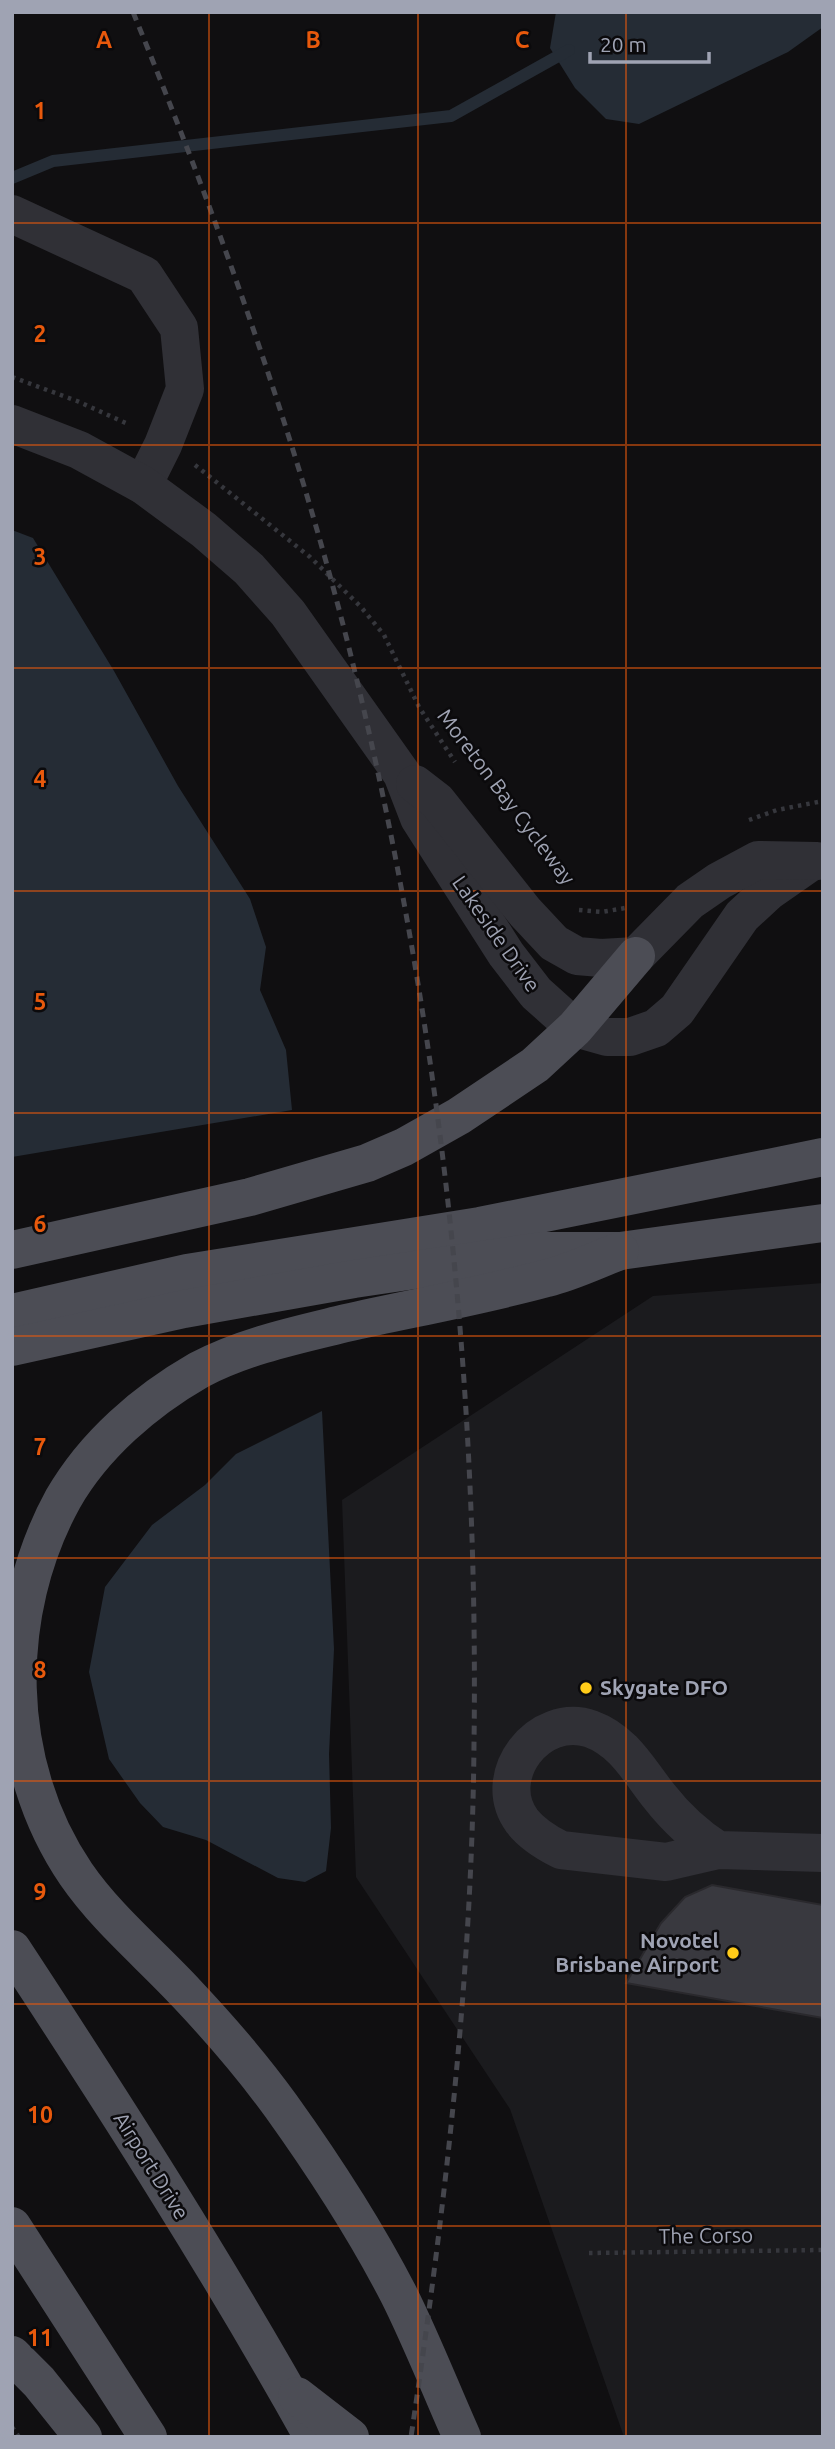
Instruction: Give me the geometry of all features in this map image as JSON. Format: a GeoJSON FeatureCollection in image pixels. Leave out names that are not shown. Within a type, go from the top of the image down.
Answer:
{"type":"FeatureCollection","features":[{"type":"Feature","properties":{"kind":"main road"},"geometry":{"type":"LineString","coordinates":[[12,1250],[250,1197],[367,1163],[404,1147],[498,1092],[535,1065],[575,1028],[636,956]]}},
{"type":"Feature","properties":{"kind":"main road"},"geometry":{"type":"LineString","coordinates":[[12,1313],[187,1273],[480,1226],[823,1157]]}},
{"type":"Feature","properties":{"kind":"main road"},"geometry":{"type":"LineString","coordinates":[[12,1347],[184,1309],[306,1287],[542,1251],[620,1251],[823,1223]]}},
{"type":"Feature","properties":{"kind":"main road"},"geometry":{"type":"LineString","coordinates":[[461,2437],[401,2298],[363,2230],[310,2147],[272,2093],[227,2038],[188,1994],[99,1904],[75,1873],[59,1845],[42,1810],[23,1752],[15,1688],[16,1651],[22,1607],[33,1567],[63,1497],[110,1438],[169,1388],[204,1368],[276,1341],[552,1277],[620,1251]]}},
{"type":"Feature","properties":{"kind":"main road","name":"Airport Drive"},"geometry":{"type":"LineString","coordinates":[[12,1949],[109,2097],[285,2386],[313,2437]]}},
{"type":"Feature","properties":{"kind":"main road"},"geometry":{"type":"LineString","coordinates":[[12,2226],[148,2437]]}},
{"type":"Feature","properties":{"kind":"main road"},"geometry":{"type":"LineString","coordinates":[[12,2355],[39,2382],[83,2437]]}},
{"type":"Feature","properties":{"kind":"main road","name":"Airport Drive"},"geometry":{"type":"LineString","coordinates":[[285,2386],[350,2437]]}},
{"type":"Feature","properties":{"kind":"street"},"geometry":{"type":"LineString","coordinates":[[12,214],[144,275],[178,328],[185,389],[163,445],[143,485]]}},
{"type":"Feature","properties":{"kind":"street","name":"Lakeside Drive"},"geometry":{"type":"LineString","coordinates":[[12,424],[79,450],[143,485],[204,530],[249,569],[288,613],[330,669],[402,774],[419,818],[506,954],[536,993],[575,1028],[607,1037],[630,1037],[656,1028],[677,1010],[742,916],[768,892],[817,861]]}},
{"type":"Feature","properties":{"kind":"street","name":"Lakeside Drive"},"geometry":{"type":"LineString","coordinates":[[402,774],[437,801],[497,879],[554,943],[577,956],[636,956],[690,901],[719,881],[758,860],[817,861]]}},
{"type":"Feature","properties":{"kind":"street"},"geometry":{"type":"LineString","coordinates":[[718,1850],[692,1833],[660,1797],[629,1754],[605,1735],[589,1728],[559,1727],[543,1734],[520,1756],[514,1769],[512,1797],[523,1823],[545,1842],[561,1850],[666,1862],[718,1850],[823,1853]]}},
{"type":"Feature","properties":{"kind":"path","name":"Moreton Bay Cycleway"},"geometry":{"type":"LineString","coordinates":[[12,377],[95,408],[163,445],[217,481],[321,567],[361,607],[384,635],[419,708],[462,771]]}},
{"type":"Feature","properties":{"kind":"path"},"geometry":{"type":"LineString","coordinates":[[747,821],[769,812],[823,801]]}},
{"type":"Feature","properties":{"kind":"path","name":"Moreton Bay Cycleway"},"geometry":{"type":"LineString","coordinates":[[573,907],[608,912],[621,910],[634,903]]}},
{"type":"Feature","properties":{"kind":"path","name":"The Corso"},"geometry":{"type":"LineString","coordinates":[[589,2253],[823,2250]]}},
{"type":"Feature","properties":{"kind":"path"},"geometry":{"type":"LineString","coordinates":[[12,2427],[19,2437]]}},
{"type":"Feature","properties":{"kind":"shaded area"},"geometry":{"type":"Polygon","coordinates":[[[556,12],[823,12],[823,27],[788,52],[639,124],[606,119],[575,88],[550,48],[556,12]]]}},
{"type":"Feature","properties":{"kind":"shaded area"},"geometry":{"type":"Polygon","coordinates":[[[12,530],[33,538],[114,671],[178,786],[250,899],[266,947],[260,990],[286,1050],[292,1110],[12,1157],[12,530]]]}},
{"type":"Feature","properties":{"kind":"shaded area","name":"Skygate DFO"},"geometry":{"type":"Polygon","coordinates":[[[823,1283],[823,2437],[624,2437],[510,2109],[356,1877],[342,1500],[653,1296],[823,1283]]]}},
{"type":"Feature","properties":{"kind":"shaded area"},"geometry":{"type":"Polygon","coordinates":[[[322,1411],[334,1649],[329,1754],[331,1828],[326,1871],[305,1882],[278,1878],[206,1840],[163,1827],[140,1803],[109,1759],[89,1672],[105,1587],[152,1525],[205,1485],[236,1454],[322,1411]]]}},
{"type":"Feature","properties":{"kind":"building","name":"Novotel Brisbane Airport"},"geometry":{"type":"Polygon","coordinates":[[[712,1885],[823,1905],[823,2018],[626,1983],[661,1923],[685,1897],[712,1885]]]}},
{"type":"Feature","properties":{"kind":"waterway"},"geometry":{"type":"LineString","coordinates":[[12,178],[53,161],[451,116],[569,50]]}},
{"type":"Feature","properties":{"kind":"railway"},"geometry":{"type":"LineString","coordinates":[[133,12],[195,168],[252,326],[304,486],[349,648],[407,918],[447,1192],[469,1467],[474,1605],[472,1831],[454,2092],[435,2265],[411,2437]]}},
{"type":"Feature","properties":{"kind":"place","name":"Skygate DFO"},"geometry":{"type":"Point","coordinates":[586,1688]}},
{"type":"Feature","properties":{"kind":"place","name":"Novotel Brisbane Airport"},"geometry":{"type":"Point","coordinates":[733,1953]}}]}
